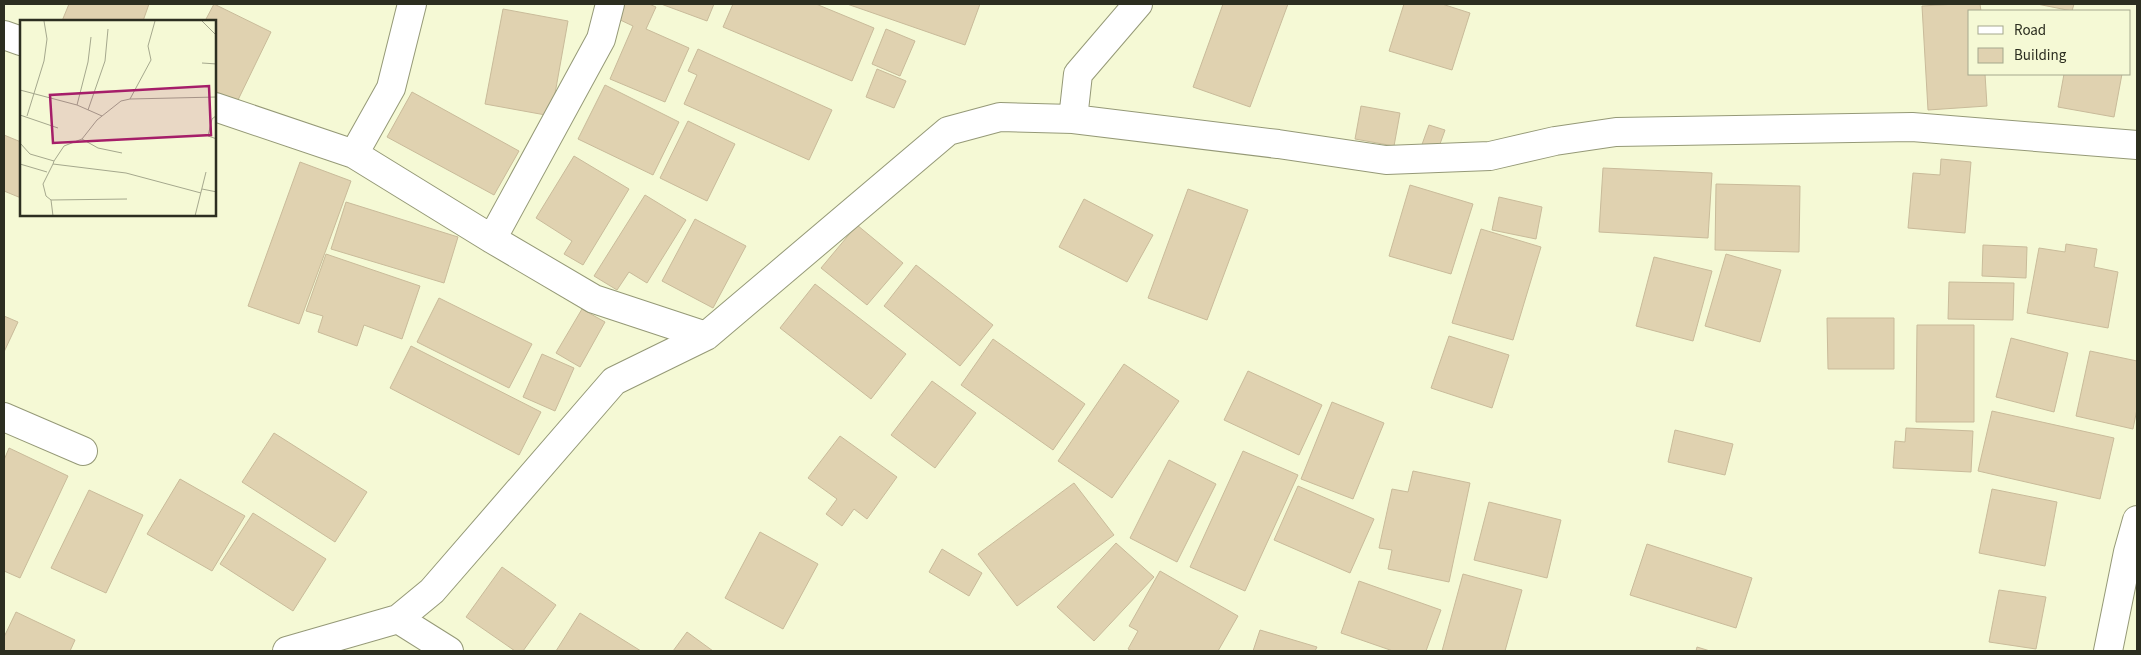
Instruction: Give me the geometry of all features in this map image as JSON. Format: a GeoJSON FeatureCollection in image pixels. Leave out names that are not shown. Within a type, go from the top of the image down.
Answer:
{"type":"FeatureCollection","features":[{"type":"Feature","properties":{"kind":"street"},"geometry":{"type":"LineString","coordinates":[[354,154],[391,88],[412,4]]}},
{"type":"Feature","properties":{"kind":"street"},"geometry":{"type":"LineString","coordinates":[[492,239],[601,39],[610,4]]}},
{"type":"Feature","properties":{"kind":"street"},"geometry":{"type":"LineString","coordinates":[[1073,119],[1078,74],[1138,4]]}},
{"type":"Feature","properties":{"kind":"street"},"geometry":{"type":"LineString","coordinates":[[4,36],[20,41]]}},
{"type":"Feature","properties":{"kind":"street"},"geometry":{"type":"LineString","coordinates":[[216,107],[354,154],[594,299],[706,336]]}},
{"type":"Feature","properties":{"kind":"street"},"geometry":{"type":"LineString","coordinates":[[287,651],[398,619],[432,591],[614,381],[706,336],[948,131],[1000,117],[1073,119],[1278,144],[1386,160],[1490,156],[1555,141],[1616,132],[1912,128],[2137,145]]}},
{"type":"Feature","properties":{"kind":"street"},"geometry":{"type":"LineString","coordinates":[[4,417],[83,450]]}},
{"type":"Feature","properties":{"kind":"street"},"geometry":{"type":"LineString","coordinates":[[2108,651],[2128,552],[2137,520]]}},
{"type":"Feature","properties":{"kind":"street"},"geometry":{"type":"LineString","coordinates":[[398,619],[449,651]]}},
{"type":"Feature","properties":{"kind":"building"},"geometry":{"type":"Polygon","coordinates":[[[69,4],[149,4],[143,20],[62,20],[69,4]]]}},
{"type":"Feature","properties":{"kind":"building"},"geometry":{"type":"Polygon","coordinates":[[[214,4],[271,32],[237,102],[216,92],[216,20],[206,20],[214,4]]]}},
{"type":"Feature","properties":{"kind":"building"},"geometry":{"type":"Polygon","coordinates":[[[622,4],[649,4],[656,7],[646,29],[689,48],[665,102],[610,79],[633,26],[616,18],[622,4]]]}},
{"type":"Feature","properties":{"kind":"building"},"geometry":{"type":"Polygon","coordinates":[[[661,4],[714,4],[707,21],[661,4]]]}},
{"type":"Feature","properties":{"kind":"building"},"geometry":{"type":"Polygon","coordinates":[[[733,4],[816,4],[874,28],[852,81],[723,27],[733,4]]]}},
{"type":"Feature","properties":{"kind":"building"},"geometry":{"type":"Polygon","coordinates":[[[847,4],[980,4],[965,45],[847,4]]]}},
{"type":"Feature","properties":{"kind":"building"},"geometry":{"type":"Polygon","coordinates":[[[1223,4],[1288,4],[1250,107],[1193,87],[1223,4]]]}},
{"type":"Feature","properties":{"kind":"building"},"geometry":{"type":"Polygon","coordinates":[[[1404,4],[1442,4],[1470,13],[1452,70],[1389,51],[1404,4]]]}},
{"type":"Feature","properties":{"kind":"building"},"geometry":{"type":"Polygon","coordinates":[[[1980,4],[1981,10],[1968,10],[1968,75],[1985,75],[1987,106],[1928,110],[1922,6],[1980,4]]]}},
{"type":"Feature","properties":{"kind":"building"},"geometry":{"type":"Polygon","coordinates":[[[2037,4],[2074,4],[2072,10],[2037,4]]]}},
{"type":"Feature","properties":{"kind":"building"},"geometry":{"type":"Polygon","coordinates":[[[503,9],[568,21],[551,116],[485,104],[503,9]]]}},
{"type":"Feature","properties":{"kind":"building"},"geometry":{"type":"Polygon","coordinates":[[[886,29],[915,41],[900,76],[872,64],[886,29]]]}},
{"type":"Feature","properties":{"kind":"building"},"geometry":{"type":"Polygon","coordinates":[[[698,49],[832,110],[809,160],[684,104],[697,75],[688,71],[698,49]]]}},
{"type":"Feature","properties":{"kind":"building"},"geometry":{"type":"Polygon","coordinates":[[[877,69],[906,81],[894,108],[866,97],[877,69]]]}},
{"type":"Feature","properties":{"kind":"building"},"geometry":{"type":"Polygon","coordinates":[[[2064,75],[2122,75],[2114,117],[2058,107],[2064,75]]]}},
{"type":"Feature","properties":{"kind":"building"},"geometry":{"type":"Polygon","coordinates":[[[605,85],[679,122],[653,175],[578,139],[605,85]]]}},
{"type":"Feature","properties":{"kind":"building"},"geometry":{"type":"Polygon","coordinates":[[[412,92],[519,151],[494,195],[387,137],[412,92]]]}},
{"type":"Feature","properties":{"kind":"building"},"geometry":{"type":"Polygon","coordinates":[[[1361,106],[1400,113],[1394,146],[1355,139],[1361,106]]]}},
{"type":"Feature","properties":{"kind":"building"},"geometry":{"type":"Polygon","coordinates":[[[688,121],[735,144],[707,201],[660,178],[688,121]]]}},
{"type":"Feature","properties":{"kind":"building"},"geometry":{"type":"Polygon","coordinates":[[[1429,125],[1445,130],[1436,155],[1420,150],[1429,125]]]}},
{"type":"Feature","properties":{"kind":"building"},"geometry":{"type":"Polygon","coordinates":[[[4,135],[20,142],[20,198],[4,191],[4,135]]]}},
{"type":"Feature","properties":{"kind":"building"},"geometry":{"type":"Polygon","coordinates":[[[574,156],[629,189],[583,265],[564,254],[572,241],[536,218],[574,156]]]}},
{"type":"Feature","properties":{"kind":"building"},"geometry":{"type":"Polygon","coordinates":[[[1941,159],[1971,162],[1965,233],[1908,228],[1913,173],[1940,175],[1941,159]]]}},
{"type":"Feature","properties":{"kind":"building"},"geometry":{"type":"Polygon","coordinates":[[[300,162],[351,181],[299,324],[248,306],[300,162]]]}},
{"type":"Feature","properties":{"kind":"building"},"geometry":{"type":"Polygon","coordinates":[[[1603,168],[1712,173],[1708,238],[1599,232],[1603,168]]]}},
{"type":"Feature","properties":{"kind":"building"},"geometry":{"type":"Polygon","coordinates":[[[1716,184],[1800,186],[1799,252],[1715,250],[1716,184]]]}},
{"type":"Feature","properties":{"kind":"building"},"geometry":{"type":"Polygon","coordinates":[[[1410,185],[1473,204],[1451,274],[1389,256],[1410,185]]]}},
{"type":"Feature","properties":{"kind":"building"},"geometry":{"type":"Polygon","coordinates":[[[1188,189],[1248,210],[1207,320],[1148,298],[1188,189]]]}},
{"type":"Feature","properties":{"kind":"building"},"geometry":{"type":"Polygon","coordinates":[[[645,195],[686,220],[647,283],[629,272],[617,290],[594,276],[645,195]]]}},
{"type":"Feature","properties":{"kind":"building"},"geometry":{"type":"Polygon","coordinates":[[[1499,197],[1542,207],[1536,239],[1492,230],[1499,197]]]}},
{"type":"Feature","properties":{"kind":"building"},"geometry":{"type":"Polygon","coordinates":[[[1084,199],[1153,235],[1127,282],[1059,247],[1084,199]]]}},
{"type":"Feature","properties":{"kind":"building"},"geometry":{"type":"Polygon","coordinates":[[[346,202],[458,237],[444,283],[331,249],[346,202]]]}},
{"type":"Feature","properties":{"kind":"building"},"geometry":{"type":"Polygon","coordinates":[[[695,219],[746,246],[713,308],[662,281],[695,219]]]}},
{"type":"Feature","properties":{"kind":"building"},"geometry":{"type":"Polygon","coordinates":[[[857,225],[903,263],[867,305],[821,268],[857,225]]]}},
{"type":"Feature","properties":{"kind":"building"},"geometry":{"type":"Polygon","coordinates":[[[1481,229],[1541,247],[1513,340],[1452,323],[1481,229]]]}},
{"type":"Feature","properties":{"kind":"building"},"geometry":{"type":"Polygon","coordinates":[[[2066,244],[2097,249],[2094,267],[2118,272],[2108,328],[2027,313],[2039,248],[2065,252],[2066,244]]]}},
{"type":"Feature","properties":{"kind":"building"},"geometry":{"type":"Polygon","coordinates":[[[1983,245],[2027,247],[2026,278],[1982,276],[1983,245]]]}},
{"type":"Feature","properties":{"kind":"building"},"geometry":{"type":"Polygon","coordinates":[[[326,254],[420,286],[402,339],[364,325],[357,346],[318,332],[323,316],[306,311],[326,254]]]}},
{"type":"Feature","properties":{"kind":"building"},"geometry":{"type":"Polygon","coordinates":[[[1726,254],[1781,270],[1760,342],[1705,326],[1726,254]]]}},
{"type":"Feature","properties":{"kind":"building"},"geometry":{"type":"Polygon","coordinates":[[[1654,257],[1712,271],[1693,341],[1636,326],[1654,257]]]}},
{"type":"Feature","properties":{"kind":"building"},"geometry":{"type":"Polygon","coordinates":[[[916,265],[993,325],[960,366],[884,306],[916,265]]]}},
{"type":"Feature","properties":{"kind":"building"},"geometry":{"type":"Polygon","coordinates":[[[1949,282],[2014,283],[2013,320],[1948,319],[1949,282]]]}},
{"type":"Feature","properties":{"kind":"building"},"geometry":{"type":"Polygon","coordinates":[[[815,284],[906,354],[871,399],[780,328],[815,284]]]}},
{"type":"Feature","properties":{"kind":"building"},"geometry":{"type":"Polygon","coordinates":[[[439,298],[532,344],[509,388],[417,342],[439,298]]]}},
{"type":"Feature","properties":{"kind":"building"},"geometry":{"type":"Polygon","coordinates":[[[582,309],[605,322],[580,367],[556,353],[582,309]]]}},
{"type":"Feature","properties":{"kind":"building"},"geometry":{"type":"Polygon","coordinates":[[[4,316],[18,322],[4,352],[4,316]]]}},
{"type":"Feature","properties":{"kind":"building"},"geometry":{"type":"Polygon","coordinates":[[[1827,318],[1894,318],[1894,369],[1828,369],[1827,318]]]}},
{"type":"Feature","properties":{"kind":"building"},"geometry":{"type":"Polygon","coordinates":[[[1917,325],[1974,325],[1974,422],[1916,422],[1917,325]]]}},
{"type":"Feature","properties":{"kind":"building"},"geometry":{"type":"Polygon","coordinates":[[[1449,336],[1509,355],[1492,408],[1431,388],[1449,336]]]}},
{"type":"Feature","properties":{"kind":"building"},"geometry":{"type":"Polygon","coordinates":[[[2011,338],[2068,353],[2054,412],[1996,397],[2011,338]]]}},
{"type":"Feature","properties":{"kind":"building"},"geometry":{"type":"Polygon","coordinates":[[[993,339],[1085,404],[1053,450],[961,385],[993,339]]]}},
{"type":"Feature","properties":{"kind":"building"},"geometry":{"type":"Polygon","coordinates":[[[411,346],[541,412],[519,455],[390,388],[411,346]]]}},
{"type":"Feature","properties":{"kind":"building"},"geometry":{"type":"Polygon","coordinates":[[[2090,351],[2137,361],[2137,409],[2133,429],[2076,416],[2090,351]]]}},
{"type":"Feature","properties":{"kind":"building"},"geometry":{"type":"Polygon","coordinates":[[[542,354],[574,368],[555,411],[523,397],[542,354]]]}},
{"type":"Feature","properties":{"kind":"building"},"geometry":{"type":"Polygon","coordinates":[[[1124,364],[1179,401],[1112,498],[1058,461],[1124,364]]]}},
{"type":"Feature","properties":{"kind":"building"},"geometry":{"type":"Polygon","coordinates":[[[1248,371],[1322,405],[1299,455],[1224,420],[1248,371]]]}},
{"type":"Feature","properties":{"kind":"building"},"geometry":{"type":"Polygon","coordinates":[[[932,381],[976,413],[935,468],[891,435],[932,381]]]}},
{"type":"Feature","properties":{"kind":"building"},"geometry":{"type":"Polygon","coordinates":[[[1332,402],[1384,423],[1353,499],[1301,479],[1332,402]]]}},
{"type":"Feature","properties":{"kind":"building"},"geometry":{"type":"Polygon","coordinates":[[[1992,411],[2114,438],[2100,499],[1978,471],[1992,411]]]}},
{"type":"Feature","properties":{"kind":"building"},"geometry":{"type":"Polygon","coordinates":[[[1906,428],[1973,431],[1971,472],[1893,468],[1895,441],[1905,442],[1906,428]]]}},
{"type":"Feature","properties":{"kind":"building"},"geometry":{"type":"Polygon","coordinates":[[[1675,430],[1733,444],[1725,475],[1668,462],[1675,430]]]}},
{"type":"Feature","properties":{"kind":"building"},"geometry":{"type":"Polygon","coordinates":[[[274,433],[367,492],[335,542],[242,482],[274,433]]]}},
{"type":"Feature","properties":{"kind":"building"},"geometry":{"type":"Polygon","coordinates":[[[840,436],[897,477],[867,519],[854,509],[842,526],[826,514],[837,499],[808,478],[840,436]]]}},
{"type":"Feature","properties":{"kind":"building"},"geometry":{"type":"Polygon","coordinates":[[[9,448],[68,476],[20,578],[4,571],[4,460],[9,448]]]}},
{"type":"Feature","properties":{"kind":"building"},"geometry":{"type":"Polygon","coordinates":[[[1243,451],[1298,475],[1245,591],[1190,567],[1243,451]]]}},
{"type":"Feature","properties":{"kind":"building"},"geometry":{"type":"Polygon","coordinates":[[[1169,460],[1216,484],[1177,562],[1130,538],[1169,460]]]}},
{"type":"Feature","properties":{"kind":"building"},"geometry":{"type":"Polygon","coordinates":[[[1413,471],[1470,483],[1449,582],[1388,569],[1392,550],[1379,548],[1392,489],[1408,492],[1413,471]]]}},
{"type":"Feature","properties":{"kind":"building"},"geometry":{"type":"Polygon","coordinates":[[[180,479],[245,516],[212,571],[147,534],[180,479]]]}},
{"type":"Feature","properties":{"kind":"building"},"geometry":{"type":"Polygon","coordinates":[[[1074,483],[1114,535],[1017,606],[978,554],[1074,483]]]}},
{"type":"Feature","properties":{"kind":"building"},"geometry":{"type":"Polygon","coordinates":[[[1298,486],[1374,519],[1350,573],[1274,540],[1298,486]]]}},
{"type":"Feature","properties":{"kind":"building"},"geometry":{"type":"Polygon","coordinates":[[[1992,489],[2057,502],[2045,566],[1979,553],[1992,489]]]}},
{"type":"Feature","properties":{"kind":"building"},"geometry":{"type":"Polygon","coordinates":[[[89,490],[143,515],[106,593],[51,568],[89,490]]]}},
{"type":"Feature","properties":{"kind":"building"},"geometry":{"type":"Polygon","coordinates":[[[1489,502],[1561,520],[1547,578],[1474,560],[1489,502]]]}},
{"type":"Feature","properties":{"kind":"building"},"geometry":{"type":"Polygon","coordinates":[[[253,513],[326,559],[293,611],[220,564],[253,513]]]}},
{"type":"Feature","properties":{"kind":"building"},"geometry":{"type":"Polygon","coordinates":[[[760,532],[818,564],[783,629],[725,598],[760,532]]]}},
{"type":"Feature","properties":{"kind":"building"},"geometry":{"type":"Polygon","coordinates":[[[1116,543],[1154,577],[1094,641],[1057,607],[1116,543]]]}},
{"type":"Feature","properties":{"kind":"building"},"geometry":{"type":"Polygon","coordinates":[[[1647,544],[1752,578],[1736,628],[1630,595],[1647,544]]]}},
{"type":"Feature","properties":{"kind":"building"},"geometry":{"type":"Polygon","coordinates":[[[942,549],[982,573],[969,596],[929,572],[942,549]]]}},
{"type":"Feature","properties":{"kind":"building"},"geometry":{"type":"Polygon","coordinates":[[[502,567],[556,605],[523,651],[515,651],[466,617],[502,567]]]}},
{"type":"Feature","properties":{"kind":"building"},"geometry":{"type":"Polygon","coordinates":[[[1160,571],[1238,616],[1218,651],[1132,651],[1128,649],[1138,631],[1129,626],[1160,571]]]}},
{"type":"Feature","properties":{"kind":"building"},"geometry":{"type":"Polygon","coordinates":[[[1463,574],[1522,590],[1505,651],[1442,651],[1463,574]]]}},
{"type":"Feature","properties":{"kind":"building"},"geometry":{"type":"Polygon","coordinates":[[[1359,581],[1441,610],[1426,651],[1393,651],[1341,633],[1359,581]]]}},
{"type":"Feature","properties":{"kind":"building"},"geometry":{"type":"Polygon","coordinates":[[[1999,590],[2046,597],[2036,649],[1989,642],[1999,590]]]}},
{"type":"Feature","properties":{"kind":"building"},"geometry":{"type":"Polygon","coordinates":[[[16,612],[75,640],[70,651],[4,651],[4,637],[16,612]]]}},
{"type":"Feature","properties":{"kind":"building"},"geometry":{"type":"Polygon","coordinates":[[[580,613],[641,651],[556,651],[580,613]]]}},
{"type":"Feature","properties":{"kind":"building"},"geometry":{"type":"Polygon","coordinates":[[[1260,630],[1317,647],[1315,651],[1253,651],[1260,630]]]}},
{"type":"Feature","properties":{"kind":"building"},"geometry":{"type":"Polygon","coordinates":[[[687,632],[713,651],[673,651],[687,632]]]}},
{"type":"Feature","properties":{"kind":"building"},"geometry":{"type":"Polygon","coordinates":[[[1697,647],[1710,651],[1696,651],[1697,647]]]}}]}
